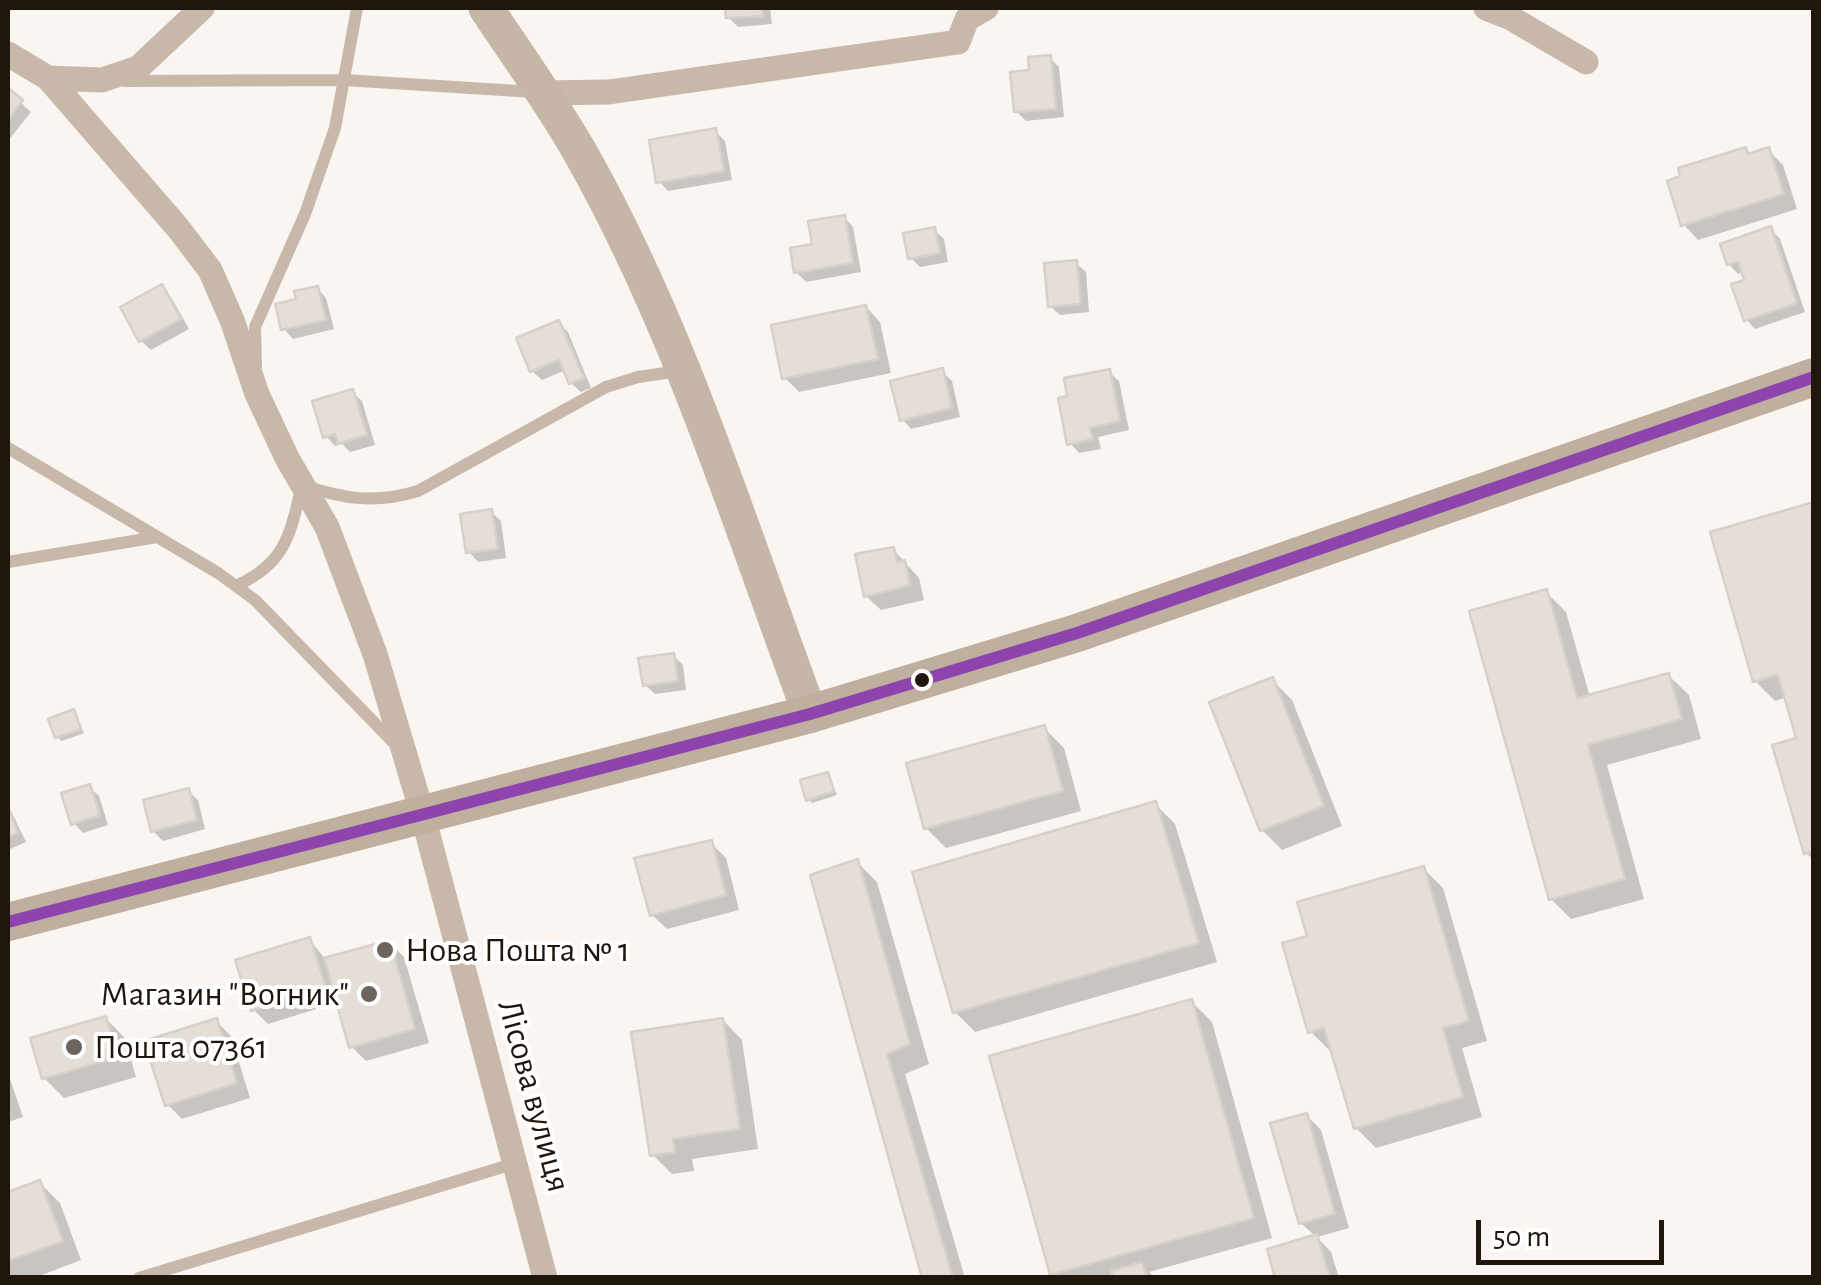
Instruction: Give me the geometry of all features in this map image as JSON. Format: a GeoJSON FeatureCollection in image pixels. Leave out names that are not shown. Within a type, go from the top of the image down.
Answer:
{"type":"FeatureCollection","features":[{"type":"Feature","properties":{"kind":"main road"},"geometry":{"type":"LineString","coordinates":[[8,922],[810,714],[1077,634],[1814,377]]}},
{"type":"Feature","properties":{"kind":"street"},"geometry":{"type":"LineString","coordinates":[[8,54],[48,78],[102,80],[138,68],[202,8]]}},
{"type":"Feature","properties":{"kind":"street"},"geometry":{"type":"LineString","coordinates":[[486,8],[581,154],[630,251],[683,371],[810,714]]}},
{"type":"Feature","properties":{"kind":"street"},"geometry":{"type":"LineString","coordinates":[[542,93],[610,92],[958,42],[967,19],[986,8]]}},
{"type":"Feature","properties":{"kind":"street"},"geometry":{"type":"LineString","coordinates":[[1486,8],[1509,16],[1586,62]]}},
{"type":"Feature","properties":{"kind":"street","name":"Лісова вулиця"},"geometry":{"type":"LineString","coordinates":[[48,78],[210,270],[257,394],[327,527],[350,584],[423,816],[545,1278]]}},
{"type":"Feature","properties":{"kind":"lane"},"geometry":{"type":"LineString","coordinates":[[257,394],[255,327],[306,214],[335,128],[357,8]]}},
{"type":"Feature","properties":{"kind":"lane"},"geometry":{"type":"LineString","coordinates":[[102,80],[344,80],[542,93]]}},
{"type":"Feature","properties":{"kind":"lane"},"geometry":{"type":"LineString","coordinates":[[236,586],[276,560],[290,535],[302,485],[368,501],[418,491],[606,387],[638,377],[683,371]]}},
{"type":"Feature","properties":{"kind":"lane"},"geometry":{"type":"LineString","coordinates":[[8,448],[236,586],[274,619],[404,754]]}},
{"type":"Feature","properties":{"kind":"lane"},"geometry":{"type":"LineString","coordinates":[[8,562],[157,537]]}},
{"type":"Feature","properties":{"kind":"lane"},"geometry":{"type":"LineString","coordinates":[[138,1278],[516,1162]]}},
{"type":"Feature","properties":{"kind":"building"},"geometry":{"type":"Polygon","coordinates":[[[725,8],[762,8],[763,16],[726,18],[725,8]]]}},
{"type":"Feature","properties":{"kind":"building"},"geometry":{"type":"Polygon","coordinates":[[[1051,55],[1056,109],[1014,112],[1010,72],[1029,70],[1028,57],[1051,55]]]}},
{"type":"Feature","properties":{"kind":"building"},"geometry":{"type":"Polygon","coordinates":[[[8,88],[23,100],[8,120],[8,88]]]}},
{"type":"Feature","properties":{"kind":"building"},"geometry":{"type":"Polygon","coordinates":[[[716,128],[724,171],[656,183],[649,140],[716,128]]]}},
{"type":"Feature","properties":{"kind":"building"},"geometry":{"type":"Polygon","coordinates":[[[1746,147],[1748,154],[1769,147],[1784,194],[1681,226],[1667,181],[1680,176],[1678,168],[1746,147]]]}},
{"type":"Feature","properties":{"kind":"building"},"geometry":{"type":"Polygon","coordinates":[[[845,215],[853,263],[794,273],[790,248],[812,244],[808,221],[845,215]]]}},
{"type":"Feature","properties":{"kind":"building"},"geometry":{"type":"Polygon","coordinates":[[[1771,226],[1797,303],[1744,321],[1731,284],[1744,280],[1738,262],[1727,265],[1720,244],[1771,226]]]}},
{"type":"Feature","properties":{"kind":"building"},"geometry":{"type":"Polygon","coordinates":[[[935,227],[940,253],[908,259],[903,233],[935,227]]]}},
{"type":"Feature","properties":{"kind":"building"},"geometry":{"type":"Polygon","coordinates":[[[1077,260],[1081,304],[1048,307],[1044,263],[1077,260]]]}},
{"type":"Feature","properties":{"kind":"building"},"geometry":{"type":"Polygon","coordinates":[[[162,284],[181,319],[139,342],[120,307],[162,284]]]}},
{"type":"Feature","properties":{"kind":"building"},"geometry":{"type":"Polygon","coordinates":[[[318,286],[326,320],[281,330],[275,304],[296,299],[294,291],[318,286]]]}},
{"type":"Feature","properties":{"kind":"building"},"geometry":{"type":"Polygon","coordinates":[[[866,305],[878,359],[782,379],[771,325],[866,305]]]}},
{"type":"Feature","properties":{"kind":"building"},"geometry":{"type":"Polygon","coordinates":[[[559,320],[584,378],[569,384],[559,360],[530,372],[516,338],[559,320]]]}},
{"type":"Feature","properties":{"kind":"building"},"geometry":{"type":"Polygon","coordinates":[[[943,368],[952,408],[900,421],[890,381],[943,368]]]}},
{"type":"Feature","properties":{"kind":"building"},"geometry":{"type":"Polygon","coordinates":[[[1110,369],[1120,421],[1090,428],[1093,439],[1067,445],[1058,398],[1067,396],[1064,378],[1110,369]]]}},
{"type":"Feature","properties":{"kind":"building"},"geometry":{"type":"Polygon","coordinates":[[[353,389],[367,435],[338,444],[335,434],[323,438],[312,401],[353,389]]]}},
{"type":"Feature","properties":{"kind":"building"},"geometry":{"type":"Polygon","coordinates":[[[1814,502],[1814,851],[1804,854],[1772,745],[1796,738],[1778,675],[1753,682],[1710,532],[1814,502]]]}},
{"type":"Feature","properties":{"kind":"building"},"geometry":{"type":"Polygon","coordinates":[[[492,509],[498,549],[466,553],[460,514],[492,509]]]}},
{"type":"Feature","properties":{"kind":"building"},"geometry":{"type":"Polygon","coordinates":[[[894,547],[897,562],[905,560],[910,585],[864,597],[855,554],[894,547]]]}},
{"type":"Feature","properties":{"kind":"building"},"geometry":{"type":"Polygon","coordinates":[[[1547,589],[1577,698],[1669,673],[1682,719],[1588,745],[1625,879],[1549,900],[1469,611],[1547,589]]]}},
{"type":"Feature","properties":{"kind":"building"},"geometry":{"type":"Polygon","coordinates":[[[674,653],[678,681],[643,686],[638,658],[674,653]]]}},
{"type":"Feature","properties":{"kind":"building"},"geometry":{"type":"Polygon","coordinates":[[[1273,677],[1324,806],[1260,831],[1209,702],[1273,677]]]}},
{"type":"Feature","properties":{"kind":"building"},"geometry":{"type":"Polygon","coordinates":[[[74,709],[81,729],[55,738],[48,719],[74,709]]]}},
{"type":"Feature","properties":{"kind":"building"},"geometry":{"type":"Polygon","coordinates":[[[1045,725],[1063,791],[924,829],[906,763],[1045,725]]]}},
{"type":"Feature","properties":{"kind":"building"},"geometry":{"type":"Polygon","coordinates":[[[828,772],[834,791],[806,801],[800,780],[828,772]]]}},
{"type":"Feature","properties":{"kind":"building"},"geometry":{"type":"Polygon","coordinates":[[[90,784],[100,815],[71,825],[61,793],[90,784]]]}},
{"type":"Feature","properties":{"kind":"building"},"geometry":{"type":"Polygon","coordinates":[[[189,788],[197,820],[151,832],[143,800],[189,788]]]}},
{"type":"Feature","properties":{"kind":"building"},"geometry":{"type":"Polygon","coordinates":[[[1156,801],[1199,943],[953,1013],[912,872],[1156,801]]]}},
{"type":"Feature","properties":{"kind":"building"},"geometry":{"type":"Polygon","coordinates":[[[8,807],[18,833],[8,837],[8,807]]]}},
{"type":"Feature","properties":{"kind":"building"},"geometry":{"type":"Polygon","coordinates":[[[712,840],[726,895],[650,916],[634,858],[712,840]]]}},
{"type":"Feature","properties":{"kind":"building"},"geometry":{"type":"Polygon","coordinates":[[[858,859],[910,1044],[887,1054],[953,1278],[922,1278],[810,875],[858,859]]]}},
{"type":"Feature","properties":{"kind":"building"},"geometry":{"type":"Polygon","coordinates":[[[1424,866],[1469,1021],[1443,1028],[1463,1097],[1354,1129],[1324,1028],[1308,1033],[1282,943],[1307,936],[1297,902],[1424,866]]]}},
{"type":"Feature","properties":{"kind":"building"},"geometry":{"type":"Polygon","coordinates":[[[310,937],[326,988],[251,1011],[235,960],[310,937]]]}},
{"type":"Feature","properties":{"kind":"building","name":"Магазин \"Вогник\""},"geometry":{"type":"Polygon","coordinates":[[[390,940],[415,1029],[349,1048],[324,958],[390,940]]]}},
{"type":"Feature","properties":{"kind":"building"},"geometry":{"type":"Polygon","coordinates":[[[1192,999],[1254,1218],[1050,1275],[989,1056],[1192,999]]]}},
{"type":"Feature","properties":{"kind":"building","name":"Пошта 07361"},"geometry":{"type":"Polygon","coordinates":[[[106,1016],[118,1057],[42,1079],[30,1038],[106,1016]]]}},
{"type":"Feature","properties":{"kind":"building"},"geometry":{"type":"Polygon","coordinates":[[[217,1018],[237,1083],[165,1106],[144,1041],[217,1018]]]}},
{"type":"Feature","properties":{"kind":"building"},"geometry":{"type":"Polygon","coordinates":[[[723,1018],[740,1129],[673,1139],[675,1152],[650,1156],[631,1032],[723,1018]]]}},
{"type":"Feature","properties":{"kind":"building"},"geometry":{"type":"Polygon","coordinates":[[[1307,1113],[1335,1214],[1299,1224],[1270,1123],[1307,1113]]]}},
{"type":"Feature","properties":{"kind":"building"},"geometry":{"type":"Polygon","coordinates":[[[40,1180],[63,1241],[8,1261],[8,1192],[40,1180]]]}},
{"type":"Feature","properties":{"kind":"building"},"geometry":{"type":"Polygon","coordinates":[[[1317,1234],[1330,1278],[1275,1278],[1267,1249],[1317,1234]]]}},
{"type":"Feature","properties":{"kind":"building"},"geometry":{"type":"Polygon","coordinates":[[[1142,1262],[1147,1278],[1113,1278],[1111,1271],[1142,1262]]]}},
{"type":"Feature","properties":{"kind":"transit line"},"geometry":{"type":"LineString","coordinates":[[8,922],[810,714],[1077,633],[1814,377]]}},
{"type":"Feature","properties":{"kind":"place","name":"Нова Пошта № 1"},"geometry":{"type":"Point","coordinates":[385,950]}},
{"type":"Feature","properties":{"kind":"place","name":"Магазин \"Вогник\""},"geometry":{"type":"Point","coordinates":[369,994]}},
{"type":"Feature","properties":{"kind":"place","name":"Пошта 07361"},"geometry":{"type":"Point","coordinates":[74,1047]}}]}
